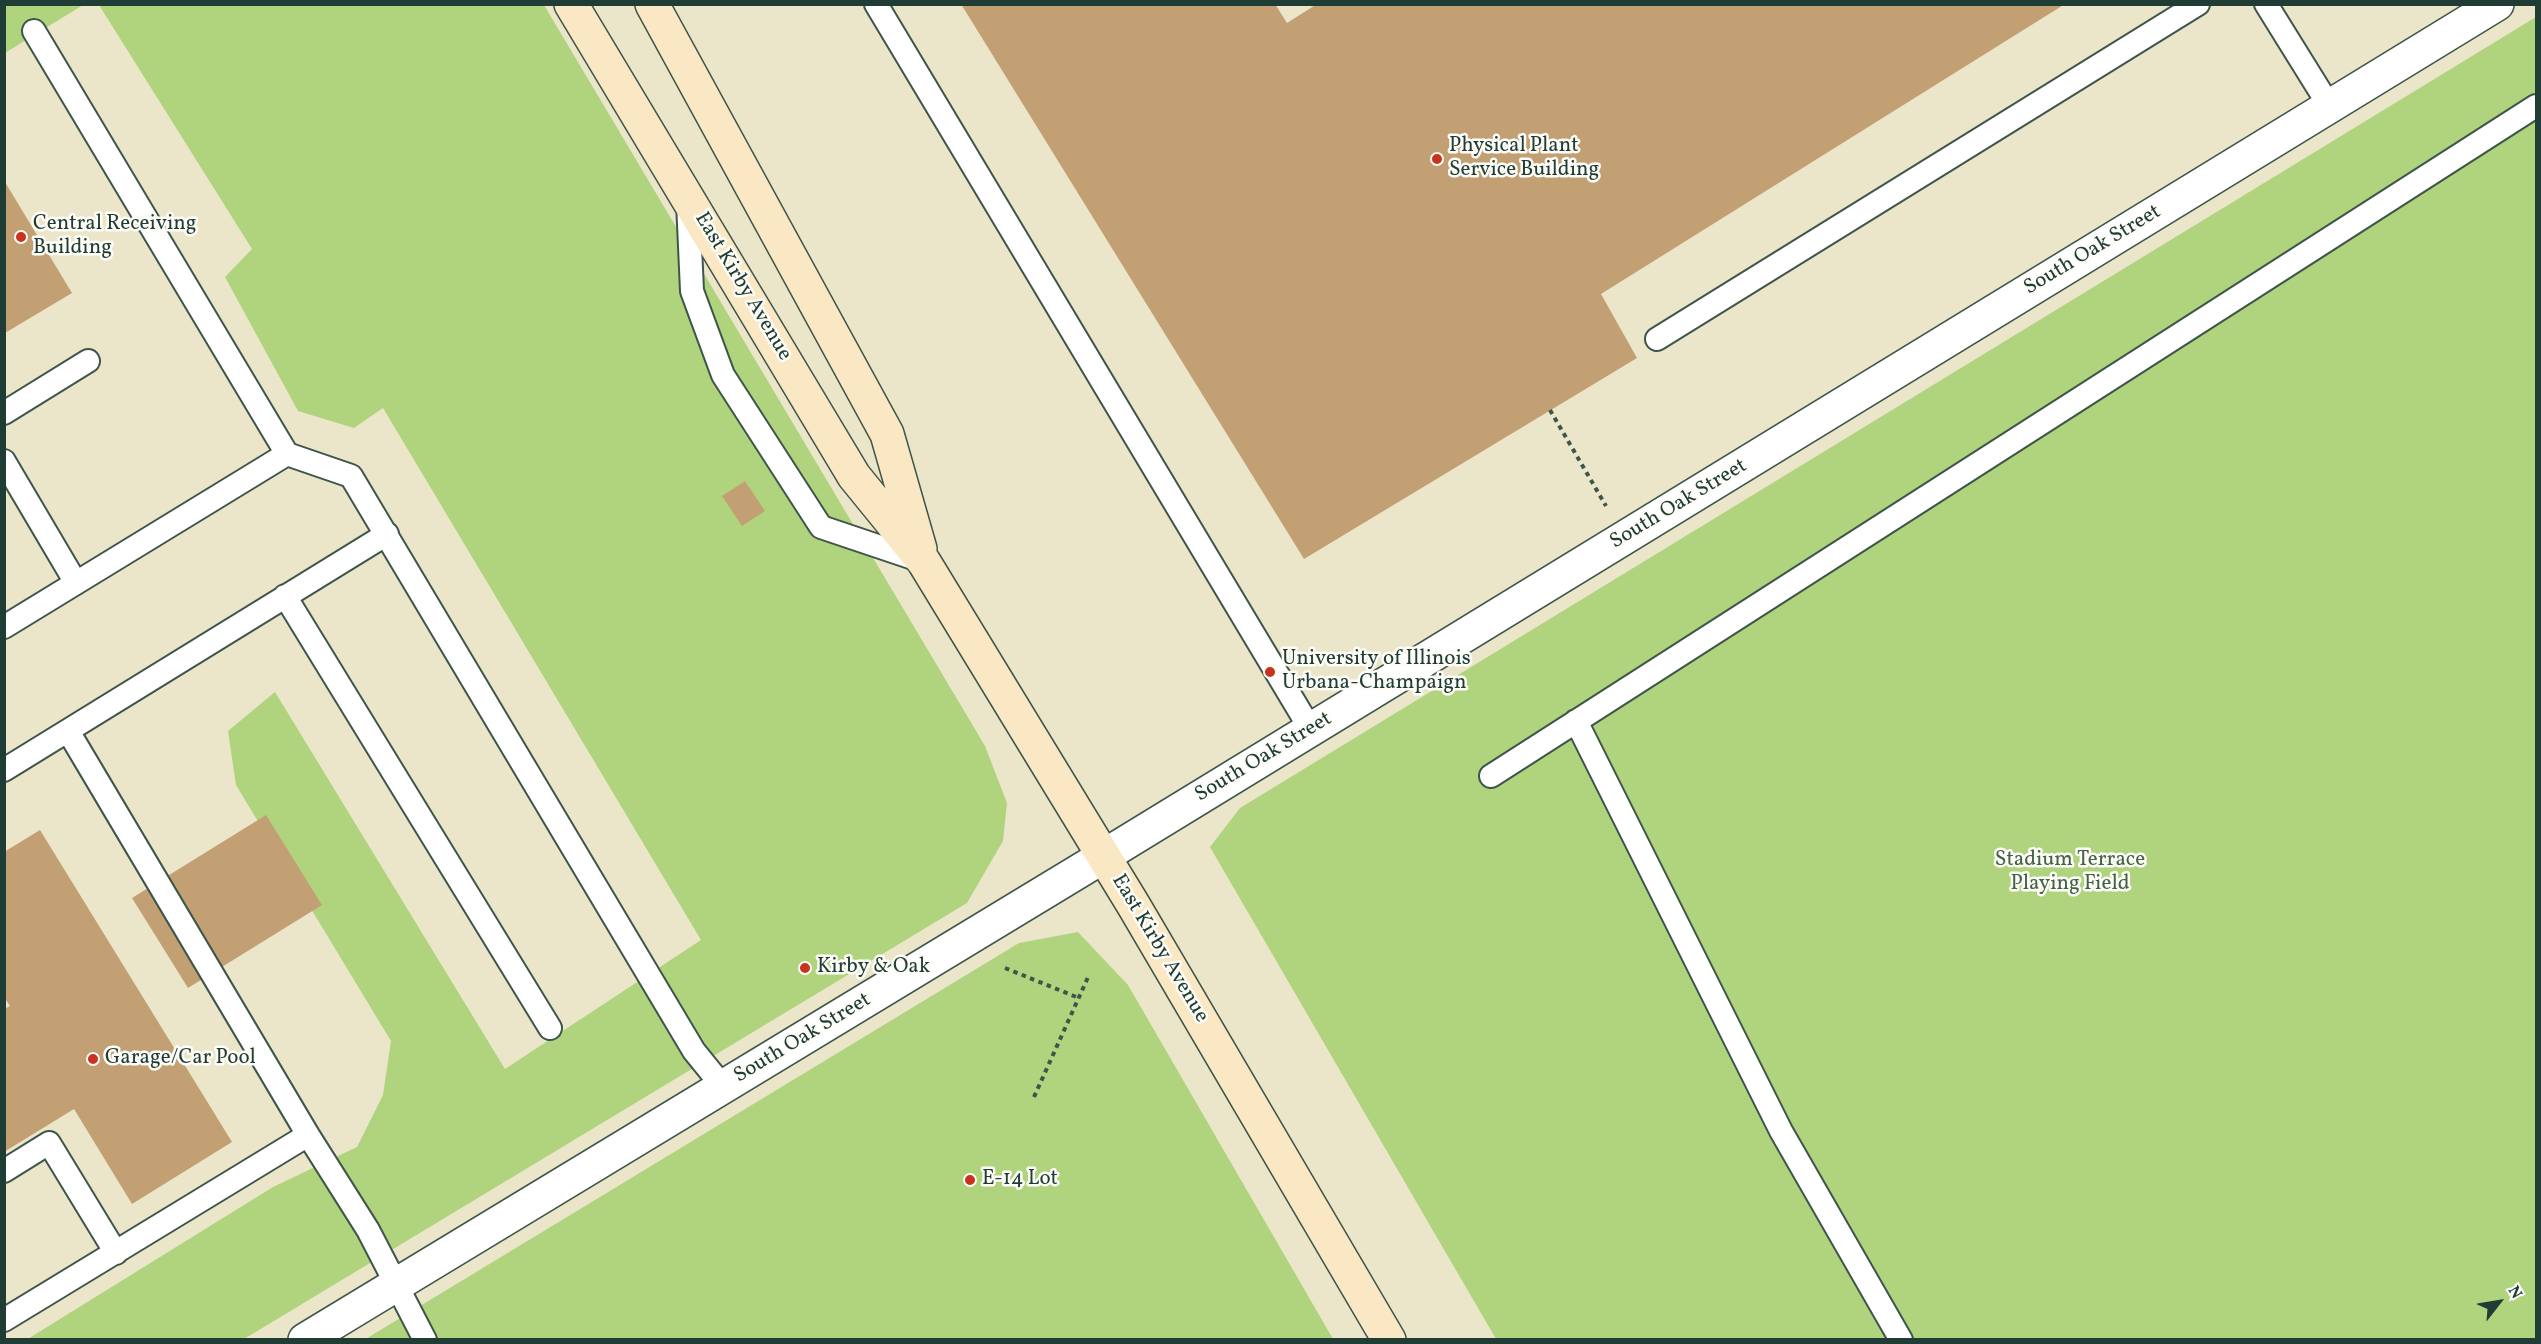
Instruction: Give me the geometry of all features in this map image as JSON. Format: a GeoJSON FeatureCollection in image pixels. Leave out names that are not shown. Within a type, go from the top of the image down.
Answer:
{"type":"FeatureCollection","features":[{"type":"Feature","properties":{"kind":"main road","name":"East Kirby Avenue"},"geometry":{"type":"LineString","coordinates":[[572,4],[854,476],[924,562],[1104,856],[1389,1340]]}},
{"type":"Feature","properties":{"kind":"main road","name":"East Kirby Avenue"},"geometry":{"type":"LineString","coordinates":[[652,4],[887,434],[924,562]]}},
{"type":"Feature","properties":{"kind":"street","name":"South Oak Street"},"geometry":{"type":"LineString","coordinates":[[305,1340],[724,1088],[2497,4]]}},
{"type":"Feature","properties":{"kind":"lane"},"geometry":{"type":"LineString","coordinates":[[876,4],[1311,730]]}},
{"type":"Feature","properties":{"kind":"lane"},"geometry":{"type":"LineString","coordinates":[[1657,339],[2198,4]]}},
{"type":"Feature","properties":{"kind":"lane"},"geometry":{"type":"LineString","coordinates":[[2266,4],[2330,107]]}},
{"type":"Feature","properties":{"kind":"lane"},"geometry":{"type":"LineString","coordinates":[[34,31],[287,454],[351,476],[694,1051],[724,1088]]}},
{"type":"Feature","properties":{"kind":"lane"},"geometry":{"type":"LineString","coordinates":[[1491,776],[2536,106]]}},
{"type":"Feature","properties":{"kind":"lane"},"geometry":{"type":"LineString","coordinates":[[688,195],[692,291],[723,375],[821,526],[924,562]]}},
{"type":"Feature","properties":{"kind":"lane"},"geometry":{"type":"LineString","coordinates":[[4,413],[88,361]]}},
{"type":"Feature","properties":{"kind":"lane"},"geometry":{"type":"LineString","coordinates":[[4,627],[287,454]]}},
{"type":"Feature","properties":{"kind":"lane"},"geometry":{"type":"LineString","coordinates":[[4,461],[76,583]]}},
{"type":"Feature","properties":{"kind":"lane"},"geometry":{"type":"LineString","coordinates":[[4,770],[387,534]]}},
{"type":"Feature","properties":{"kind":"lane"},"geometry":{"type":"LineString","coordinates":[[285,596],[550,1028]]}},
{"type":"Feature","properties":{"kind":"lane"},"geometry":{"type":"LineString","coordinates":[[1576,721],[1781,1131],[1901,1340]]}},
{"type":"Feature","properties":{"kind":"lane"},"geometry":{"type":"LineString","coordinates":[[68,731],[308,1136],[368,1230],[425,1340]]}},
{"type":"Feature","properties":{"kind":"lane"},"geometry":{"type":"LineString","coordinates":[[4,1320],[308,1136]]}},
{"type":"Feature","properties":{"kind":"lane"},"geometry":{"type":"LineString","coordinates":[[4,1171],[49,1143],[116,1253]]}},
{"type":"Feature","properties":{"kind":"path"},"geometry":{"type":"LineString","coordinates":[[1550,410],[1624,538]]}},
{"type":"Feature","properties":{"kind":"path"},"geometry":{"type":"LineString","coordinates":[[1005,968],[1079,998]]}},
{"type":"Feature","properties":{"kind":"path"},"geometry":{"type":"LineString","coordinates":[[1034,1097],[1089,975]]}},
{"type":"Feature","properties":{"kind":"green space"},"geometry":{"type":"Polygon","coordinates":[[[5,5],[83,5],[5,53],[5,5]]]}},
{"type":"Feature","properties":{"kind":"green space"},"geometry":{"type":"Polygon","coordinates":[[[99,5],[544,5],[985,746],[1007,803],[1003,841],[967,903],[244,1339],[26,1340],[273,1187],[357,1147],[383,1095],[391,1041],[236,785],[228,731],[275,692],[505,1069],[701,940],[383,408],[354,428],[298,411],[225,277],[252,249],[99,5]]]}},
{"type":"Feature","properties":{"kind":"green space","name":"Stadium Terrace Playing Field"},"geometry":{"type":"Polygon","coordinates":[[[2536,17],[2536,1339],[1496,1339],[1210,847],[1240,808],[2536,17]]]}},
{"type":"Feature","properties":{"kind":"green space"},"geometry":{"type":"Polygon","coordinates":[[[1078,932],[1128,985],[1333,1339],[364,1340],[1019,943],[1078,932]]]}},
{"type":"Feature","properties":{"kind":"building","name":"Physical Plant Service Building"},"geometry":{"type":"Polygon","coordinates":[[[961,4],[1275,4],[1287,23],[1317,4],[2065,4],[1601,294],[1637,358],[1304,559],[961,4]]]}},
{"type":"Feature","properties":{"kind":"building","name":"Central Receiving Building"},"geometry":{"type":"Polygon","coordinates":[[[5,182],[72,293],[5,333],[5,182]]]}},
{"type":"Feature","properties":{"kind":"building"},"geometry":{"type":"Polygon","coordinates":[[[745,481],[765,511],[742,526],[722,496],[745,481]]]}},
{"type":"Feature","properties":{"kind":"building"},"geometry":{"type":"Polygon","coordinates":[[[266,815],[322,905],[188,988],[132,898],[266,815]]]}},
{"type":"Feature","properties":{"kind":"building","name":"Garage/Car Pool"},"geometry":{"type":"Polygon","coordinates":[[[40,830],[232,1142],[132,1204],[74,1109],[4,1152],[4,1009],[10,1006],[4,997],[4,852],[40,830]]]}},
{"type":"Feature","properties":{"kind":"place","name":"Physical Plant Service Building"},"geometry":{"type":"Point","coordinates":[1437,159]}},
{"type":"Feature","properties":{"kind":"place","name":"Central Receiving Building"},"geometry":{"type":"Point","coordinates":[21,237]}},
{"type":"Feature","properties":{"kind":"place","name":"University of Illinois Urbana-Champaign"},"geometry":{"type":"Point","coordinates":[1270,672]}},
{"type":"Feature","properties":{"kind":"place","name":"Kirby & Oak"},"geometry":{"type":"Point","coordinates":[805,968]}},
{"type":"Feature","properties":{"kind":"place","name":"Garage/Car Pool"},"geometry":{"type":"Point","coordinates":[93,1059]}},
{"type":"Feature","properties":{"kind":"place","name":"E-14 Lot"},"geometry":{"type":"Point","coordinates":[970,1180]}}]}
